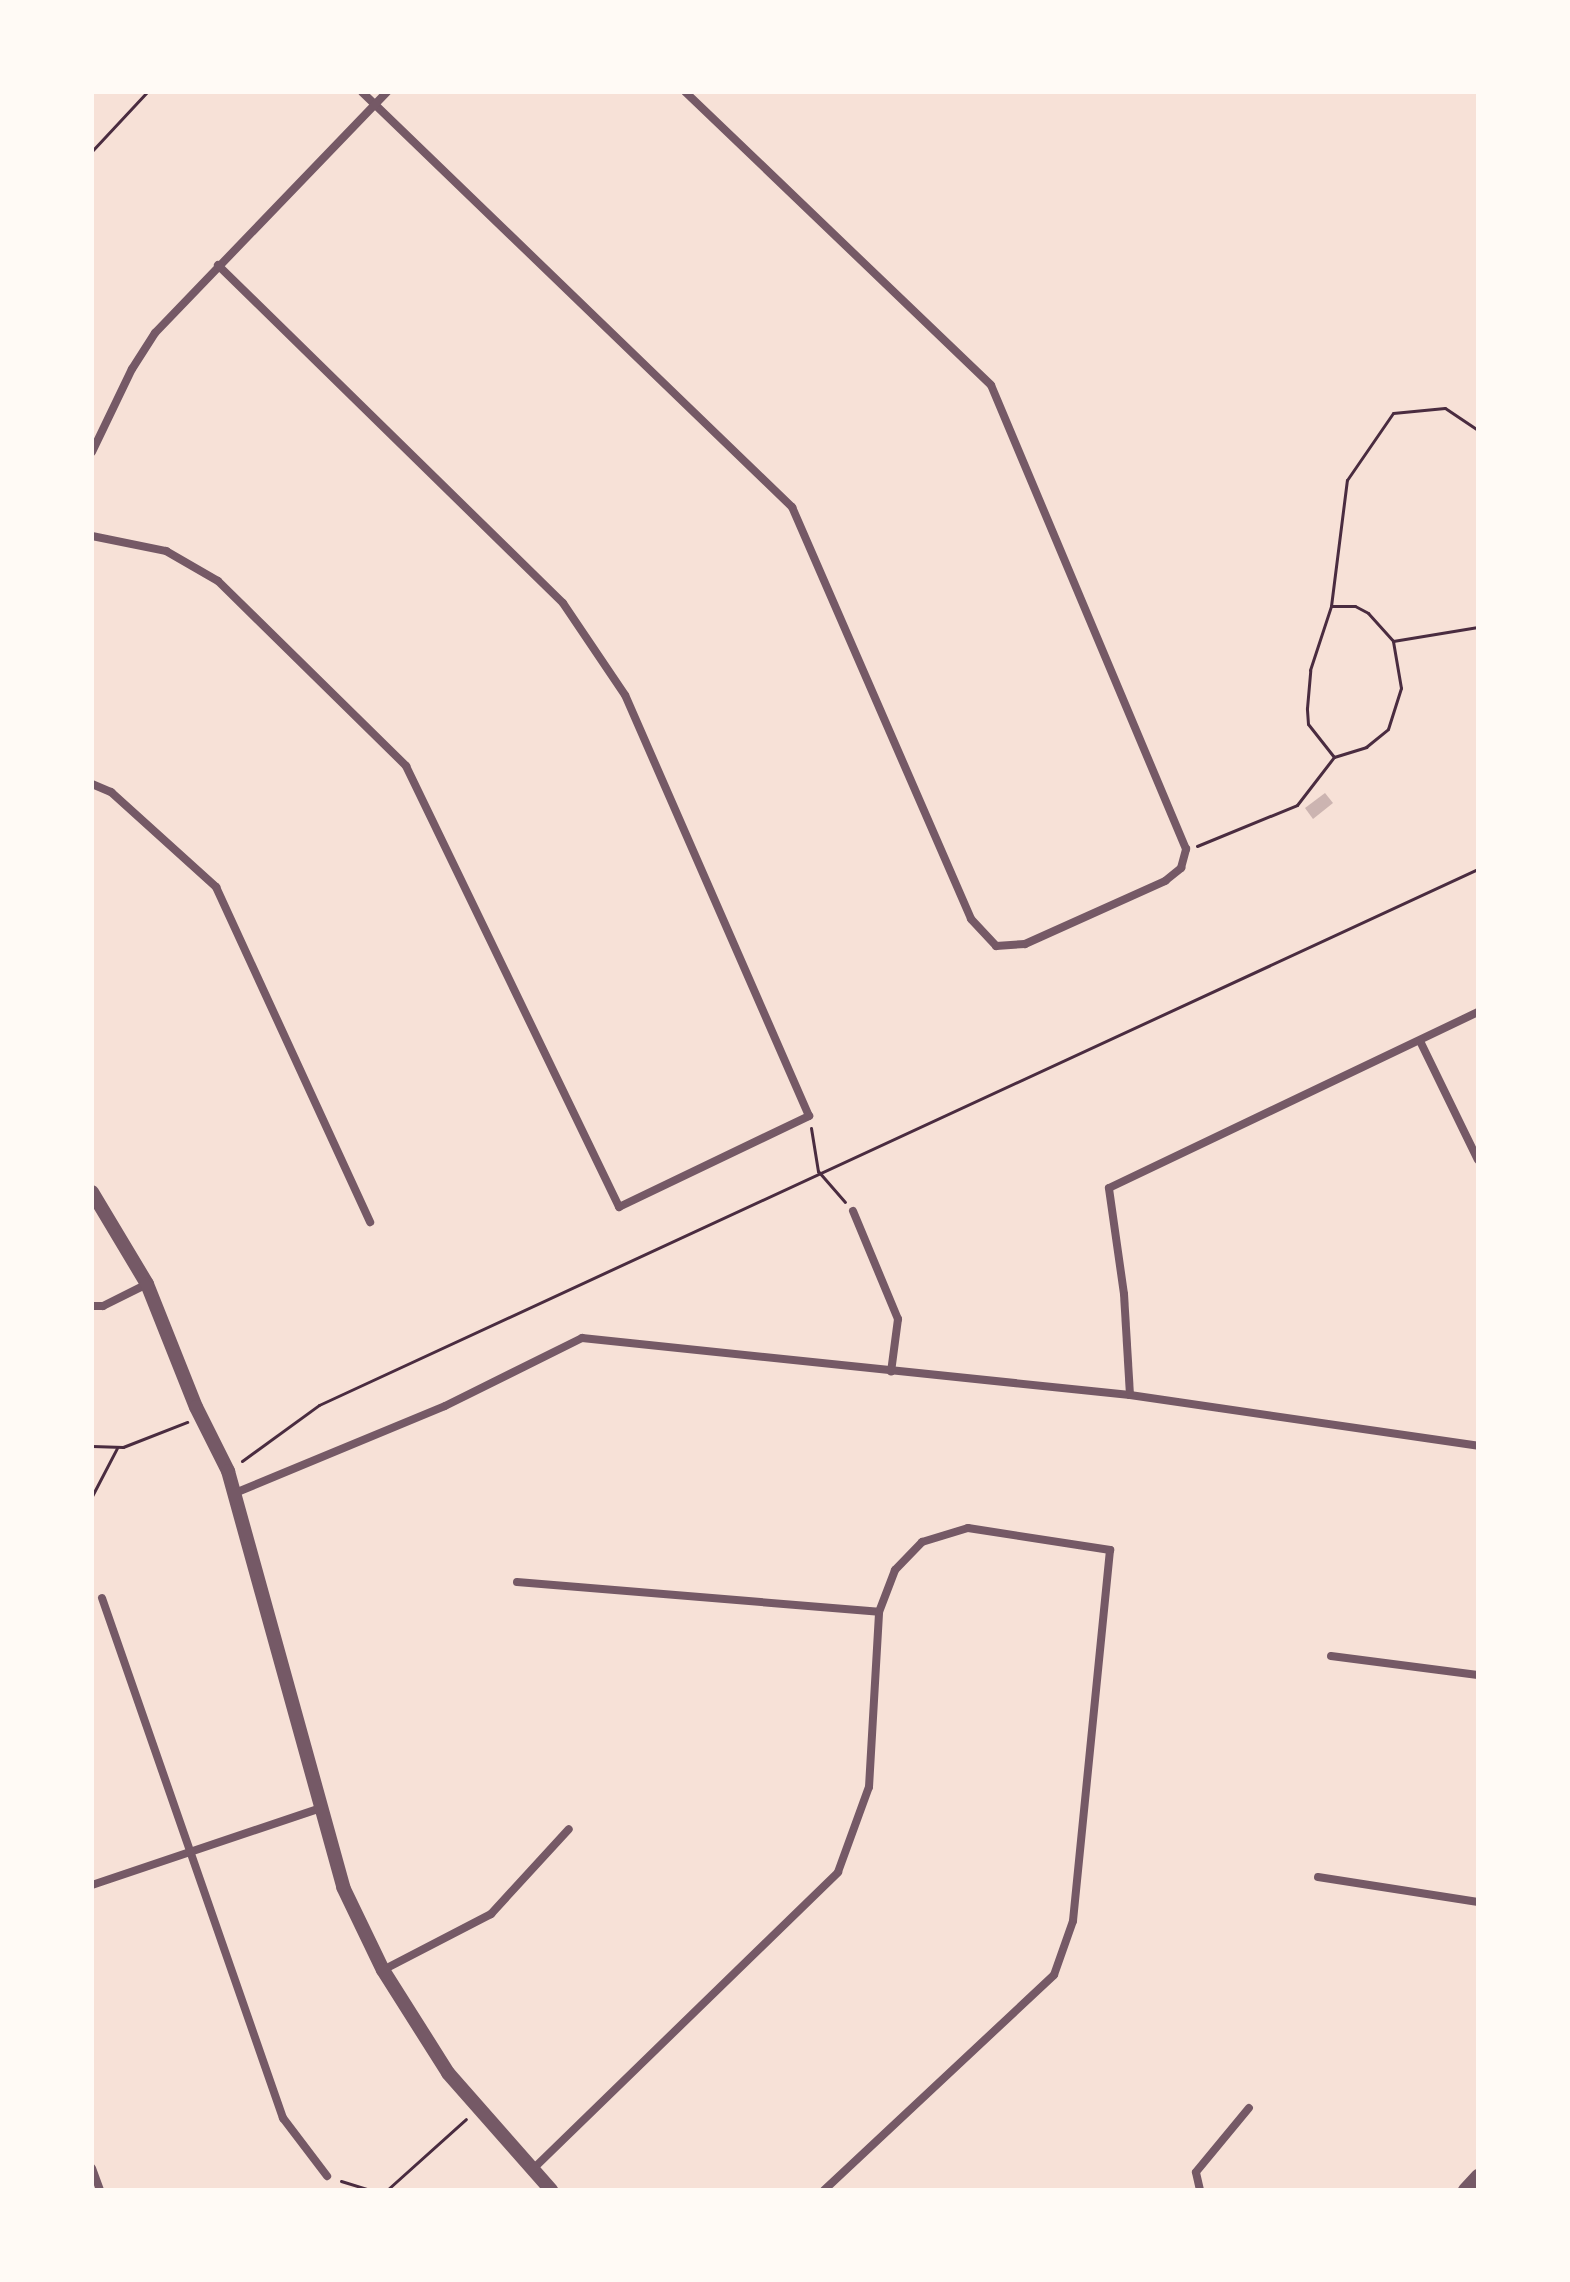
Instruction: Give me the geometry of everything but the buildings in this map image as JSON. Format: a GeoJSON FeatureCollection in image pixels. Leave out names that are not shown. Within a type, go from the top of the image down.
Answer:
{"type":"FeatureCollection","features":[{"type":"Feature","properties":{"kind":"street"},"geometry":{"type":"LineString","coordinates":[[362,92],[792,507],[971,919],[996,946],[1025,944],[1165,881],[1181,868],[1186,849],[991,385],[685,92]]}},
{"type":"Feature","properties":{"kind":"street"},"geometry":{"type":"LineString","coordinates":[[92,452],[147,345],[218,265],[387,92]]}},
{"type":"Feature","properties":{"kind":"street"},"geometry":{"type":"LineString","coordinates":[[92,536],[166,551],[218,581],[406,766],[619,1207],[809,1116],[625,695],[563,603],[218,265]]}},
{"type":"Feature","properties":{"kind":"street"},"geometry":{"type":"LineString","coordinates":[[92,784],[111,792],[216,887],[370,1222]]}},
{"type":"Feature","properties":{"kind":"street"},"geometry":{"type":"LineString","coordinates":[[1130,1395],[1124,1294],[1109,1188],[1478,1012]]}},
{"type":"Feature","properties":{"kind":"street"},"geometry":{"type":"LineString","coordinates":[[1420,1041],[1478,1160]]}},
{"type":"Feature","properties":{"kind":"street"},"geometry":{"type":"LineString","coordinates":[[92,1192],[147,1284],[201,1416],[228,1471],[318,1809],[343,1887],[383,1970],[448,2073],[551,2190]]}},
{"type":"Feature","properties":{"kind":"street"},"geometry":{"type":"LineString","coordinates":[[853,1211],[898,1319],[891,1372]]}},
{"type":"Feature","properties":{"kind":"street"},"geometry":{"type":"LineString","coordinates":[[92,1306],[147,1284]]}},
{"type":"Feature","properties":{"kind":"street"},"geometry":{"type":"LineString","coordinates":[[235,1493],[445,1406],[582,1338],[1130,1395],[1478,1446]]}},
{"type":"Feature","properties":{"kind":"street"},"geometry":{"type":"LineString","coordinates":[[532,2170],[838,1872],[869,1787],[879,1612],[895,1570],[922,1542],[968,1528],[1110,1550],[1073,1921],[1054,1975],[824,2190]]}},
{"type":"Feature","properties":{"kind":"street"},"geometry":{"type":"LineString","coordinates":[[517,1582],[879,1612]]}},
{"type":"Feature","properties":{"kind":"street"},"geometry":{"type":"LineString","coordinates":[[102,1598],[187,1851],[283,2118],[327,2176]]}},
{"type":"Feature","properties":{"kind":"street"},"geometry":{"type":"LineString","coordinates":[[1331,1656],[1478,1675]]}},
{"type":"Feature","properties":{"kind":"street"},"geometry":{"type":"LineString","coordinates":[[92,1885],[318,1809]]}},
{"type":"Feature","properties":{"kind":"street"},"geometry":{"type":"LineString","coordinates":[[383,1970],[491,1914],[569,1829]]}},
{"type":"Feature","properties":{"kind":"street"},"geometry":{"type":"LineString","coordinates":[[1318,1877],[1478,1902]]}},
{"type":"Feature","properties":{"kind":"street"},"geometry":{"type":"LineString","coordinates":[[1200,2190],[1196,2172],[1249,2108]]}},
{"type":"Feature","properties":{"kind":"street"},"geometry":{"type":"LineString","coordinates":[[92,2168],[100,2190]]}},
{"type":"Feature","properties":{"kind":"street"},"geometry":{"type":"LineString","coordinates":[[1465,2190],[1478,2176]]}},
{"type":"Feature","properties":{"kind":"path"},"geometry":{"type":"LineString","coordinates":[[92,151],[147,92]]}},
{"type":"Feature","properties":{"kind":"path"},"geometry":{"type":"LineString","coordinates":[[1334,757],[1308,724],[1307,708],[1310,670],[1331,606],[1347,480],[1393,413],[1445,408],[1478,430]]}},
{"type":"Feature","properties":{"kind":"path"},"geometry":{"type":"LineString","coordinates":[[1186,849],[1297,805],[1334,757],[1366,747],[1388,729],[1401,688],[1393,641],[1368,613],[1355,606],[1331,606]]}},
{"type":"Feature","properties":{"kind":"path"},"geometry":{"type":"LineString","coordinates":[[1393,641],[1478,627]]}},
{"type":"Feature","properties":{"kind":"path"},"geometry":{"type":"LineString","coordinates":[[228,1471],[319,1405],[818,1171],[1478,869]]}},
{"type":"Feature","properties":{"kind":"path"},"geometry":{"type":"LineString","coordinates":[[809,1116],[818,1171],[853,1211]]}},
{"type":"Feature","properties":{"kind":"path"},"geometry":{"type":"LineString","coordinates":[[92,1446],[117,1448],[201,1416]]}},
{"type":"Feature","properties":{"kind":"path"},"geometry":{"type":"LineString","coordinates":[[92,1496],[117,1448]]}},
{"type":"Feature","properties":{"kind":"path"},"geometry":{"type":"LineString","coordinates":[[387,2190],[478,2108]]}},
{"type":"Feature","properties":{"kind":"path"},"geometry":{"type":"LineString","coordinates":[[327,2176],[371,2190]]}}]}
